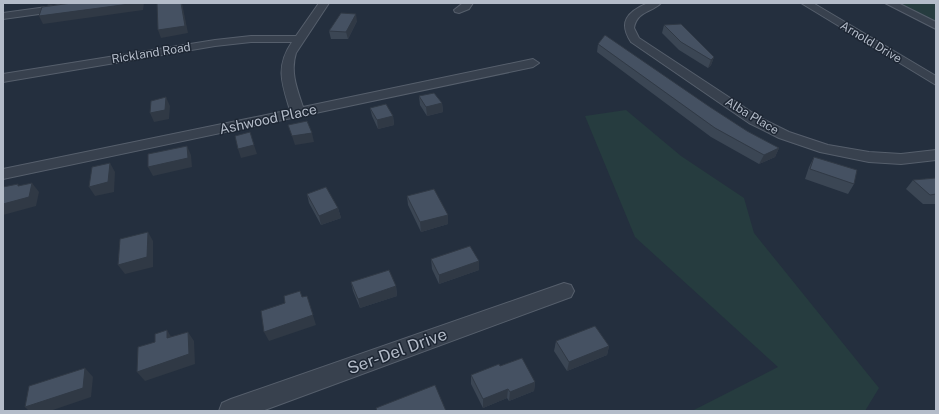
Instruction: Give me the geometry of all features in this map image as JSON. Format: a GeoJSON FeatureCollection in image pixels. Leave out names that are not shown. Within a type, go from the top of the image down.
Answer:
{"type":"FeatureCollection","features":[{"type":"Feature","properties":{"kind":"street"},"geometry":{"type":"LineString","coordinates":[[3,16],[97,3]]}},
{"type":"Feature","properties":{"kind":"street"},"geometry":{"type":"LineString","coordinates":[[298,112],[286,68],[290,53],[324,3]]}},
{"type":"Feature","properties":{"kind":"street"},"geometry":{"type":"LineString","coordinates":[[459,10],[466,7],[468,3]]}},
{"type":"Feature","properties":{"kind":"street","name":"Alba Place"},"geometry":{"type":"LineString","coordinates":[[656,3],[641,10],[632,18],[629,28],[635,40],[766,126],[806,143],[849,154],[901,159],[936,155]]}},
{"type":"Feature","properties":{"kind":"street","name":"Arnold Drive"},"geometry":{"type":"LineString","coordinates":[[806,3],[936,82]]}},
{"type":"Feature","properties":{"kind":"street"},"geometry":{"type":"LineString","coordinates":[[890,3],[936,26]]}},
{"type":"Feature","properties":{"kind":"street","name":"Rickland Road"},"geometry":{"type":"LineString","coordinates":[[3,78],[222,42],[251,39],[299,39]]}},
{"type":"Feature","properties":{"kind":"street","name":"Ashwood Place"},"geometry":{"type":"LineString","coordinates":[[3,174],[533,63]]}},
{"type":"Feature","properties":{"kind":"street","name":"Ser-Del Drive"},"geometry":{"type":"LineString","coordinates":[[231,411],[564,291]]}},
{"type":"Feature","properties":{"kind":"green space"},"geometry":{"type":"Polygon","coordinates":[[[898,3],[936,3],[936,22],[898,3]]]}},
{"type":"Feature","properties":{"kind":"green space"},"geometry":{"type":"Polygon","coordinates":[[[626,110],[681,156],[744,198],[754,233],[879,388],[865,411],[692,411],[778,367],[635,237],[585,116],[626,110]]]}},
{"type":"Feature","properties":{"kind":"building"},"geometry":{"type":"Polygon","coordinates":[[[72,3],[137,3],[39,16],[42,7],[72,3]]]}},
{"type":"Feature","properties":{"kind":"building"},"geometry":{"type":"Polygon","coordinates":[[[157,3],[181,3],[185,26],[158,30],[157,3]]]}},
{"type":"Feature","properties":{"kind":"building"},"geometry":{"type":"Polygon","coordinates":[[[341,13],[356,14],[346,32],[329,31],[341,13]]]}},
{"type":"Feature","properties":{"kind":"building"},"geometry":{"type":"Polygon","coordinates":[[[681,24],[714,57],[711,60],[681,42],[664,25],[681,24]]]}},
{"type":"Feature","properties":{"kind":"building"},"geometry":{"type":"Polygon","coordinates":[[[605,35],[710,107],[747,131],[779,148],[764,155],[715,128],[598,44],[605,35]]]}},
{"type":"Feature","properties":{"kind":"building"},"geometry":{"type":"Polygon","coordinates":[[[434,93],[442,103],[426,107],[419,96],[434,93]]]}},
{"type":"Feature","properties":{"kind":"building"},"geometry":{"type":"Polygon","coordinates":[[[166,97],[165,110],[150,113],[151,101],[166,97]]]}},
{"type":"Feature","properties":{"kind":"building"},"geometry":{"type":"Polygon","coordinates":[[[386,104],[393,116],[377,120],[370,108],[386,104]]]}},
{"type":"Feature","properties":{"kind":"building"},"geometry":{"type":"Polygon","coordinates":[[[307,121],[312,133],[292,136],[288,125],[307,121]]]}},
{"type":"Feature","properties":{"kind":"building"},"geometry":{"type":"Polygon","coordinates":[[[250,132],[254,145],[238,149],[235,136],[250,132]]]}},
{"type":"Feature","properties":{"kind":"building"},"geometry":{"type":"Polygon","coordinates":[[[187,146],[188,158],[148,167],[148,154],[187,146]]]}},
{"type":"Feature","properties":{"kind":"building"},"geometry":{"type":"Polygon","coordinates":[[[814,157],[857,170],[854,184],[810,169],[814,157]]]}},
{"type":"Feature","properties":{"kind":"building"},"geometry":{"type":"Polygon","coordinates":[[[110,163],[108,182],[89,187],[92,167],[110,163]]]}},
{"type":"Feature","properties":{"kind":"building"},"geometry":{"type":"Polygon","coordinates":[[[936,178],[936,194],[930,195],[913,180],[936,178]]]}},
{"type":"Feature","properties":{"kind":"building"},"geometry":{"type":"Polygon","coordinates":[[[32,183],[29,197],[3,204],[3,187],[32,183]]]}},
{"type":"Feature","properties":{"kind":"building"},"geometry":{"type":"Polygon","coordinates":[[[326,187],[338,208],[319,216],[307,194],[326,187]]]}},
{"type":"Feature","properties":{"kind":"building"},"geometry":{"type":"Polygon","coordinates":[[[434,189],[448,215],[420,222],[407,196],[434,189]]]}},
{"type":"Feature","properties":{"kind":"building"},"geometry":{"type":"Polygon","coordinates":[[[148,232],[147,257],[118,265],[120,239],[148,232]]]}},
{"type":"Feature","properties":{"kind":"building"},"geometry":{"type":"Polygon","coordinates":[[[470,246],[479,261],[439,275],[431,259],[470,246]]]}},
{"type":"Feature","properties":{"kind":"building"},"geometry":{"type":"Polygon","coordinates":[[[389,270],[396,286],[358,299],[351,282],[389,270]]]}},
{"type":"Feature","properties":{"kind":"building"},"geometry":{"type":"Polygon","coordinates":[[[300,291],[302,297],[307,296],[313,315],[264,332],[261,311],[285,303],[284,296],[300,291]]]}},
{"type":"Feature","properties":{"kind":"building"},"geometry":{"type":"Polygon","coordinates":[[[595,326],[609,346],[569,362],[556,341],[595,326]]]}},
{"type":"Feature","properties":{"kind":"building"},"geometry":{"type":"Polygon","coordinates":[[[167,330],[167,338],[188,332],[189,354],[137,372],[138,347],[155,342],[155,334],[167,330]]]}},
{"type":"Feature","properties":{"kind":"building"},"geometry":{"type":"Polygon","coordinates":[[[522,358],[535,382],[510,392],[508,389],[483,399],[471,375],[499,364],[500,366],[522,358]]]}},
{"type":"Feature","properties":{"kind":"building"},"geometry":{"type":"Polygon","coordinates":[[[85,368],[83,388],[25,407],[29,386],[85,368]]]}},
{"type":"Feature","properties":{"kind":"building"},"geometry":{"type":"Polygon","coordinates":[[[435,385],[446,411],[377,411],[376,408],[435,385]]]}}]}
